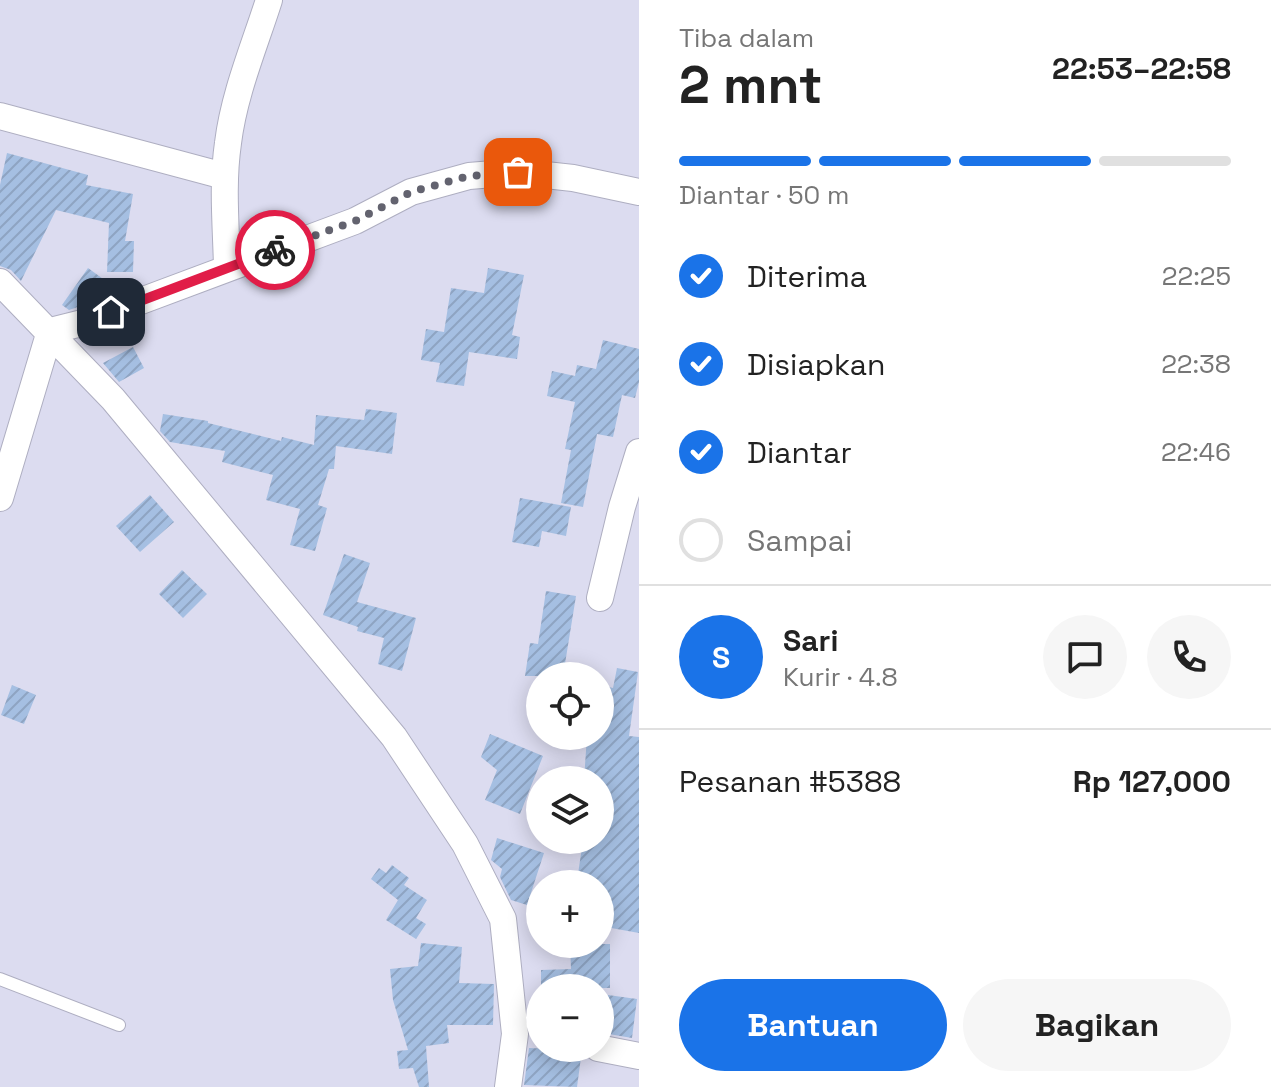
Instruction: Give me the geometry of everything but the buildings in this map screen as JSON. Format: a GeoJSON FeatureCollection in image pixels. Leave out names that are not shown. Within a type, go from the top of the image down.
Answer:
{"type":"FeatureCollection","features":[{"type":"Feature","properties":{"kind":"street"},"geometry":{"type":"LineString","coordinates":[[227,267],[224,176],[235,107],[269,0]]}},
{"type":"Feature","properties":{"kind":"street"},"geometry":{"type":"LineString","coordinates":[[0,116],[224,176]]}},
{"type":"Feature","properties":{"kind":"street"},"geometry":{"type":"LineString","coordinates":[[50,331],[82,323],[355,221],[411,192],[469,176],[518,172],[573,178],[639,192]]}},
{"type":"Feature","properties":{"kind":"street"},"geometry":{"type":"LineString","coordinates":[[0,282],[113,399],[394,737],[465,844],[503,919],[526,1027]]}},
{"type":"Feature","properties":{"kind":"street"},"geometry":{"type":"LineString","coordinates":[[0,498],[50,331]]}},
{"type":"Feature","properties":{"kind":"street"},"geometry":{"type":"LineString","coordinates":[[600,598],[639,452]]}},
{"type":"Feature","properties":{"kind":"street"},"geometry":{"type":"LineString","coordinates":[[508,1087],[526,1041]]}},
{"type":"Feature","properties":{"kind":"street"},"geometry":{"type":"LineString","coordinates":[[614,1051],[639,1056]]}},
{"type":"Feature","properties":{"kind":"lane"},"geometry":{"type":"LineString","coordinates":[[0,979],[119,1025]]}},
{"type":"Feature","properties":{"kind":"way so far"},"geometry":{"type":"LineString","coordinates":[[275,250],[355,221],[411,192],[469,176],[518,172]]}},
{"type":"Feature","properties":{"kind":"route"},"geometry":{"type":"LineString","coordinates":[[111,312],[275,250]]}}]}
